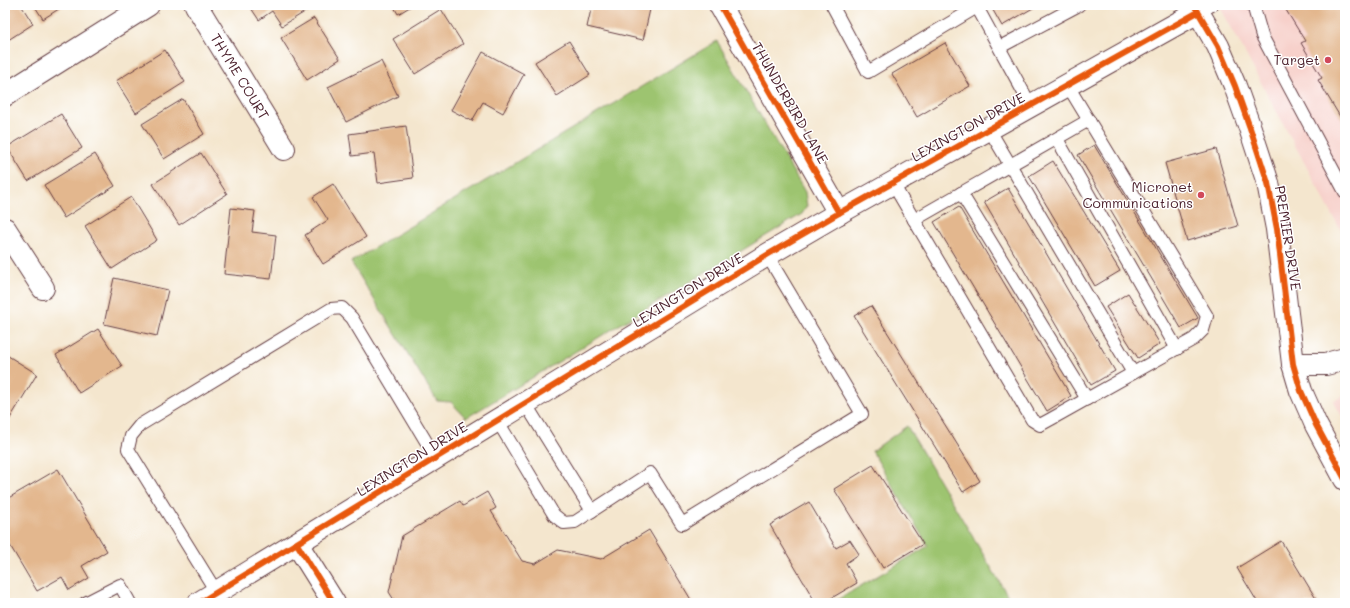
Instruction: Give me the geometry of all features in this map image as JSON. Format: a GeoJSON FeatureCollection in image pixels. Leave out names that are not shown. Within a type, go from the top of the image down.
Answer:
{"type":"FeatureCollection","features":[{"type":"Feature","properties":{"kind":"street"},"geometry":{"type":"LineString","coordinates":[[5,95],[148,5]]}},
{"type":"Feature","properties":{"kind":"street","name":"THYME COURT"},"geometry":{"type":"LineString","coordinates":[[196,5],[284,149]]}},
{"type":"Feature","properties":{"kind":"street","name":"THUNDERBIRD LANE"},"geometry":{"type":"LineString","coordinates":[[720,5],[840,213]]}},
{"type":"Feature","properties":{"kind":"street","name":"LEXINGTON DRIVE"},"geometry":{"type":"LineString","coordinates":[[208,598],[767,255],[1068,86],[1201,7]]}},
{"type":"Feature","properties":{"kind":"street","name":"PREMIER DRIVE"},"geometry":{"type":"LineString","coordinates":[[1201,7],[1235,86],[1268,183],[1277,229],[1293,364],[1301,392],[1316,425],[1345,479]]}},
{"type":"Feature","properties":{"kind":"street"},"geometry":{"type":"LineString","coordinates":[[5,229],[43,288]]}},
{"type":"Feature","properties":{"kind":"street"},"geometry":{"type":"LineString","coordinates":[[1293,364],[1326,364],[1345,360]]}},
{"type":"Feature","properties":{"kind":"street"},"geometry":{"type":"LineString","coordinates":[[298,544],[334,603]]}},
{"type":"Feature","properties":{"kind":"lane"},"geometry":{"type":"LineString","coordinates":[[832,5],[868,72],[976,6],[1000,47],[1031,106]]}},
{"type":"Feature","properties":{"kind":"lane"},"geometry":{"type":"LineString","coordinates":[[1000,47],[1079,5]]}},
{"type":"Feature","properties":{"kind":"lane"},"geometry":{"type":"LineString","coordinates":[[1253,5],[1262,36],[1345,192]]}},
{"type":"Feature","properties":{"kind":"lane"},"geometry":{"type":"LineString","coordinates":[[892,184],[1032,420],[1040,425],[1177,349],[1194,339],[1203,330],[1207,316],[1090,120],[1068,86]]}},
{"type":"Feature","properties":{"kind":"lane"},"geometry":{"type":"LineString","coordinates":[[914,220],[1090,120]]}},
{"type":"Feature","properties":{"kind":"lane"},"geometry":{"type":"LineString","coordinates":[[989,129],[1133,373]]}},
{"type":"Feature","properties":{"kind":"lane"},"geometry":{"type":"LineString","coordinates":[[1057,139],[1177,349]]}},
{"type":"Feature","properties":{"kind":"lane"},"geometry":{"type":"LineString","coordinates":[[961,193],[1087,399]]}},
{"type":"Feature","properties":{"kind":"lane"},"geometry":{"type":"LineString","coordinates":[[497,420],[554,515],[564,522],[575,522],[650,473],[682,524],[862,414],[767,255]]}},
{"type":"Feature","properties":{"kind":"lane"},"geometry":{"type":"LineString","coordinates":[[208,598],[128,449],[131,436],[140,424],[331,309],[342,308],[352,318],[436,458]]}},
{"type":"Feature","properties":{"kind":"lane"},"geometry":{"type":"LineString","coordinates":[[526,403],[592,511]]}},
{"type":"Feature","properties":{"kind":"lane"},"geometry":{"type":"LineString","coordinates":[[85,603],[120,585],[130,603]]}},
{"type":"Feature","properties":{"kind":"shaded area"},"geometry":{"type":"Polygon","coordinates":[[[1219,5],[1345,5],[1345,238],[1219,5]]]}},
{"type":"Feature","properties":{"kind":"shaded area"},"geometry":{"type":"Polygon","coordinates":[[[1345,395],[1345,421],[1333,401],[1345,395]]]}},
{"type":"Feature","properties":{"kind":"green space"},"geometry":{"type":"Polygon","coordinates":[[[717,41],[805,192],[807,206],[802,214],[466,418],[451,402],[437,401],[351,262],[717,41]]]}},
{"type":"Feature","properties":{"kind":"green space"},"geometry":{"type":"Polygon","coordinates":[[[907,426],[1012,603],[832,603],[928,546],[872,451],[907,426]]]}},
{"type":"Feature","properties":{"kind":"building"},"geometry":{"type":"Polygon","coordinates":[[[5,5],[21,5],[33,24],[5,42],[5,5]]]}},
{"type":"Feature","properties":{"kind":"building"},"geometry":{"type":"Polygon","coordinates":[[[34,5],[65,5],[43,19],[34,5]]]}},
{"type":"Feature","properties":{"kind":"building"},"geometry":{"type":"Polygon","coordinates":[[[249,5],[316,5],[282,26],[272,11],[259,20],[249,5]]]}},
{"type":"Feature","properties":{"kind":"building"},"geometry":{"type":"Polygon","coordinates":[[[393,5],[413,5],[398,14],[393,5]]]}},
{"type":"Feature","properties":{"kind":"building"},"geometry":{"type":"Polygon","coordinates":[[[592,5],[651,5],[643,40],[587,27],[592,5]]]}},
{"type":"Feature","properties":{"kind":"building"},"geometry":{"type":"Polygon","coordinates":[[[990,5],[1038,5],[1002,26],[990,5]]]}},
{"type":"Feature","properties":{"kind":"building","name":"Target"},"geometry":{"type":"Polygon","coordinates":[[[1294,5],[1345,5],[1345,125],[1318,80],[1322,78],[1301,43],[1305,41],[1286,10],[1294,5]]]}},
{"type":"Feature","properties":{"kind":"building"},"geometry":{"type":"Polygon","coordinates":[[[441,9],[463,44],[415,74],[393,39],[441,9]]]}},
{"type":"Feature","properties":{"kind":"building"},"geometry":{"type":"Polygon","coordinates":[[[314,18],[340,59],[307,80],[281,38],[314,18]]]}},
{"type":"Feature","properties":{"kind":"building"},"geometry":{"type":"Polygon","coordinates":[[[569,41],[590,75],[557,96],[535,62],[569,41]]]}},
{"type":"Feature","properties":{"kind":"building"},"geometry":{"type":"Polygon","coordinates":[[[945,43],[970,86],[917,117],[892,74],[945,43]]]}},
{"type":"Feature","properties":{"kind":"building"},"geometry":{"type":"Polygon","coordinates":[[[165,50],[185,82],[136,113],[116,81],[165,50]]]}},
{"type":"Feature","properties":{"kind":"building"},"geometry":{"type":"Polygon","coordinates":[[[483,52],[524,74],[503,113],[483,102],[472,121],[451,110],[483,52]]]}},
{"type":"Feature","properties":{"kind":"building"},"geometry":{"type":"Polygon","coordinates":[[[381,61],[398,96],[346,122],[328,87],[381,61]]]}},
{"type":"Feature","properties":{"kind":"building"},"geometry":{"type":"Polygon","coordinates":[[[183,99],[204,134],[164,159],[142,124],[183,99]]]}},
{"type":"Feature","properties":{"kind":"building"},"geometry":{"type":"Polygon","coordinates":[[[61,114],[82,148],[28,181],[7,147],[61,114]]]}},
{"type":"Feature","properties":{"kind":"building"},"geometry":{"type":"Polygon","coordinates":[[[406,126],[413,178],[378,183],[374,153],[352,156],[349,134],[406,126]]]}},
{"type":"Feature","properties":{"kind":"building"},"geometry":{"type":"Polygon","coordinates":[[[1094,145],[1198,318],[1181,328],[1078,155],[1094,145]]]}},
{"type":"Feature","properties":{"kind":"building","name":"Micronet Communications"},"geometry":{"type":"Polygon","coordinates":[[[1216,149],[1238,226],[1187,241],[1165,163],[1216,149]]]}},
{"type":"Feature","properties":{"kind":"building"},"geometry":{"type":"Polygon","coordinates":[[[201,153],[227,194],[179,225],[153,184],[201,153]]]}},
{"type":"Feature","properties":{"kind":"building"},"geometry":{"type":"Polygon","coordinates":[[[95,154],[115,186],[64,218],[44,185],[95,154]]]}},
{"type":"Feature","properties":{"kind":"building"},"geometry":{"type":"Polygon","coordinates":[[[1053,161],[1120,271],[1095,286],[1029,176],[1053,161]]]}},
{"type":"Feature","properties":{"kind":"building"},"geometry":{"type":"Polygon","coordinates":[[[333,184],[366,237],[323,264],[305,235],[328,220],[313,197],[333,184]]]}},
{"type":"Feature","properties":{"kind":"building"},"geometry":{"type":"Polygon","coordinates":[[[1008,188],[1115,371],[1091,385],[984,202],[1008,188]]]}},
{"type":"Feature","properties":{"kind":"building"},"geometry":{"type":"Polygon","coordinates":[[[131,197],[157,240],[112,269],[85,226],[131,197]]]}},
{"type":"Feature","properties":{"kind":"building"},"geometry":{"type":"Polygon","coordinates":[[[959,207],[1071,396],[1047,411],[934,222],[959,207]]]}},
{"type":"Feature","properties":{"kind":"building"},"geometry":{"type":"Polygon","coordinates":[[[231,208],[255,211],[252,232],[276,235],[271,279],[224,274],[231,208]]]}},
{"type":"Feature","properties":{"kind":"building"},"geometry":{"type":"Polygon","coordinates":[[[114,278],[168,290],[157,336],[104,324],[114,278]]]}},
{"type":"Feature","properties":{"kind":"building"},"geometry":{"type":"Polygon","coordinates":[[[1128,293],[1160,344],[1138,358],[1106,307],[1128,293]]]}},
{"type":"Feature","properties":{"kind":"building"},"geometry":{"type":"Polygon","coordinates":[[[871,306],[980,481],[963,492],[854,316],[871,306]]]}},
{"type":"Feature","properties":{"kind":"building"},"geometry":{"type":"Polygon","coordinates":[[[98,329],[122,366],[79,393],[56,355],[98,329]]]}},
{"type":"Feature","properties":{"kind":"building"},"geometry":{"type":"Polygon","coordinates":[[[5,354],[37,374],[9,420],[5,418],[5,354]]]}},
{"type":"Feature","properties":{"kind":"building"},"geometry":{"type":"Polygon","coordinates":[[[873,465],[923,544],[883,568],[834,489],[873,465]]]}},
{"type":"Feature","properties":{"kind":"building"},"geometry":{"type":"Polygon","coordinates":[[[58,469],[107,551],[82,566],[89,578],[69,590],[62,577],[37,591],[5,537],[5,500],[58,469]]]}},
{"type":"Feature","properties":{"kind":"building"},"geometry":{"type":"Polygon","coordinates":[[[487,492],[496,508],[491,511],[522,561],[535,564],[558,550],[601,559],[649,530],[693,603],[396,603],[389,592],[402,536],[460,501],[463,506],[487,492]]]}},
{"type":"Feature","properties":{"kind":"building"},"geometry":{"type":"Polygon","coordinates":[[[809,502],[836,548],[850,540],[859,554],[846,563],[857,583],[823,603],[816,603],[770,525],[809,502]]]}},
{"type":"Feature","properties":{"kind":"building"},"geometry":{"type":"Polygon","coordinates":[[[1281,541],[1318,602],[1258,603],[1237,568],[1281,541]]]}},
{"type":"Feature","properties":{"kind":"cycle path"},"geometry":{"type":"LineString","coordinates":[[720,5],[839,213]]}},
{"type":"Feature","properties":{"kind":"cycle path"},"geometry":{"type":"LineString","coordinates":[[1194,5],[1218,46],[1235,86],[1268,183],[1277,229],[1293,364],[1301,391],[1316,425],[1345,479]]}},
{"type":"Feature","properties":{"kind":"cycle path"},"geometry":{"type":"LineString","coordinates":[[199,603],[767,255],[839,213],[1198,12]]}},
{"type":"Feature","properties":{"kind":"cycle path"},"geometry":{"type":"LineString","coordinates":[[297,544],[334,603]]}},
{"type":"Feature","properties":{"kind":"place","name":"Target"},"geometry":{"type":"Point","coordinates":[1328,60]}},
{"type":"Feature","properties":{"kind":"place","name":"Micronet Communications"},"geometry":{"type":"Point","coordinates":[1201,195]}}]}
